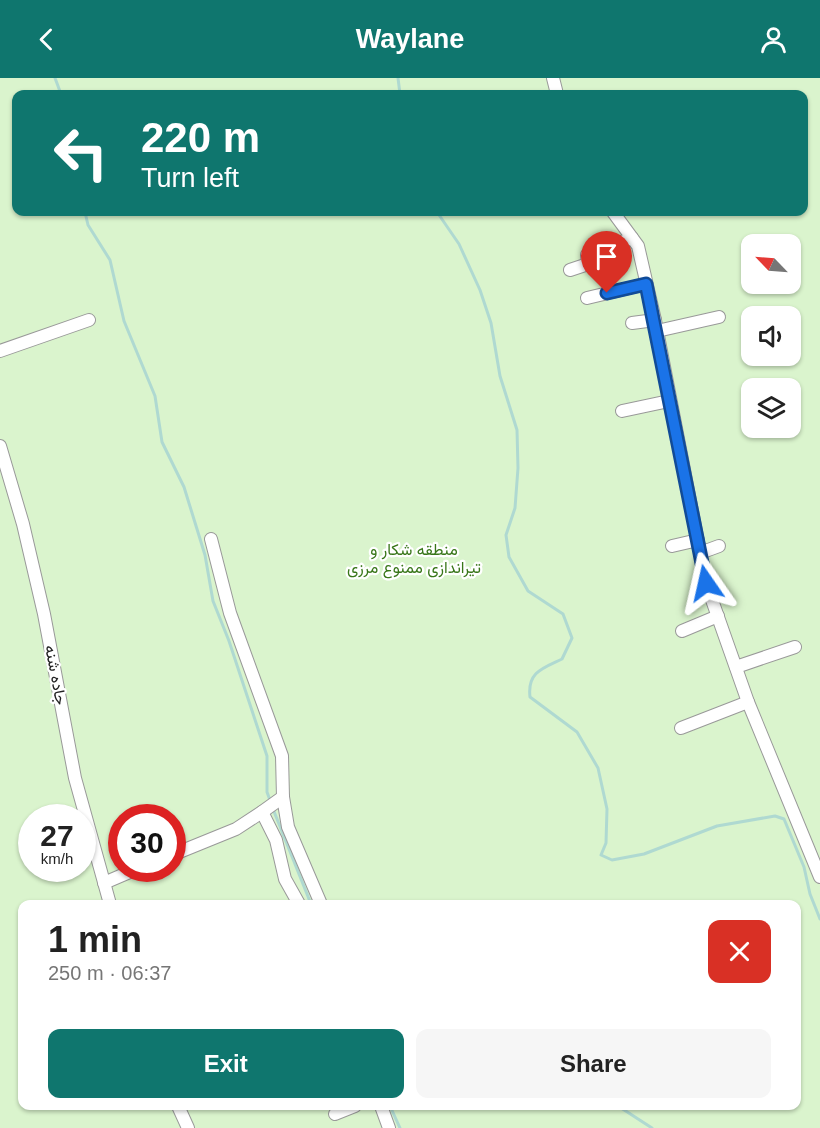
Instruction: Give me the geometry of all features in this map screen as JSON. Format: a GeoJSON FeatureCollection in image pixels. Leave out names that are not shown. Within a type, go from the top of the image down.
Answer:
{"type":"FeatureCollection","features":[{"type":"Feature","properties":{"kind":"street"},"geometry":{"type":"LineString","coordinates":[[616,216],[638,246],[656,325],[706,583],[748,702],[820,877]]}},
{"type":"Feature","properties":{"kind":"street"},"geometry":{"type":"LineString","coordinates":[[570,270],[588,264],[587,255],[632,238]]}},
{"type":"Feature","properties":{"kind":"street"},"geometry":{"type":"LineString","coordinates":[[587,298],[646,284]]}},
{"type":"Feature","properties":{"kind":"street"},"geometry":{"type":"LineString","coordinates":[[632,323],[656,325],[719,317]]}},
{"type":"Feature","properties":{"kind":"street"},"geometry":{"type":"LineString","coordinates":[[0,351],[89,320]]}},
{"type":"Feature","properties":{"kind":"street"},"geometry":{"type":"LineString","coordinates":[[622,411],[669,401]]}},
{"type":"Feature","properties":{"kind":"street","name":"جاده شنه"},"geometry":{"type":"LineString","coordinates":[[0,446],[23,524],[44,614],[75,778],[109,900]]}},
{"type":"Feature","properties":{"kind":"street"},"geometry":{"type":"LineString","coordinates":[[210,539],[230,613],[282,756],[272,804],[276,840],[285,879],[297,900]]}},
{"type":"Feature","properties":{"kind":"street"},"geometry":{"type":"LineString","coordinates":[[672,546],[698,540]]}},
{"type":"Feature","properties":{"kind":"street"},"geometry":{"type":"LineString","coordinates":[[700,554],[719,546]]}},
{"type":"Feature","properties":{"kind":"street"},"geometry":{"type":"LineString","coordinates":[[682,631],[718,616]]}},
{"type":"Feature","properties":{"kind":"street"},"geometry":{"type":"LineString","coordinates":[[736,667],[795,647]]}},
{"type":"Feature","properties":{"kind":"street"},"geometry":{"type":"LineString","coordinates":[[681,728],[748,702]]}},
{"type":"Feature","properties":{"kind":"street"},"geometry":{"type":"LineString","coordinates":[[186,849],[236,829],[272,804]]}},
{"type":"Feature","properties":{"kind":"street"},"geometry":{"type":"LineString","coordinates":[[272,804],[288,827],[319,900]]}},
{"type":"Feature","properties":{"kind":"street"},"geometry":{"type":"LineString","coordinates":[[104,883],[108,881]]}},
{"type":"Feature","properties":{"kind":"street"},"geometry":{"type":"LineString","coordinates":[[180,1110],[188,1128]]}},
{"type":"Feature","properties":{"kind":"street"},"geometry":{"type":"LineString","coordinates":[[336,1114],[346,1110]]}},
{"type":"Feature","properties":{"kind":"street"},"geometry":{"type":"LineString","coordinates":[[382,1110],[389,1128]]}},
{"type":"Feature","properties":{"kind":"green space","name":"منطقه شکار و تیراندازی ممنوع مرزی"},"geometry":{"type":"Polygon","coordinates":[[[0,78],[820,78],[820,1128],[0,1128],[0,78]]]}},
{"type":"Feature","properties":{"kind":"waterway"},"geometry":{"type":"LineString","coordinates":[[55,78],[60,90]]}},
{"type":"Feature","properties":{"kind":"waterway"},"geometry":{"type":"LineString","coordinates":[[398,78],[400,90]]}},
{"type":"Feature","properties":{"kind":"waterway"},"geometry":{"type":"LineString","coordinates":[[86,216],[88,225],[110,260],[124,321],[155,396],[162,442],[184,487],[205,555],[213,601],[229,641],[267,756],[267,792],[271,803]]}},
{"type":"Feature","properties":{"kind":"waterway"},"geometry":{"type":"LineString","coordinates":[[440,216],[459,244],[480,290],[491,323],[500,376],[517,430],[518,468],[515,508],[506,535],[509,557],[528,591],[563,614],[572,638],[562,659],[543,668],[534,676],[531,682],[530,697],[577,732],[598,768],[607,809],[606,843],[601,855],[612,860],[644,854],[717,826],[775,816],[784,819],[804,867],[810,894],[820,919]]}},
{"type":"Feature","properties":{"kind":"waterway"},"geometry":{"type":"LineString","coordinates":[[273,809],[309,900]]}},
{"type":"Feature","properties":{"kind":"waterway"},"geometry":{"type":"LineString","coordinates":[[392,1110],[400,1128]]}},
{"type":"Feature","properties":{"kind":"waterway"},"geometry":{"type":"LineString","coordinates":[[624,1110],[652,1128]]}},
{"type":"Feature","properties":{"kind":"route"},"geometry":{"type":"LineString","coordinates":[[607,293],[646,284],[706,583]]}}]}
